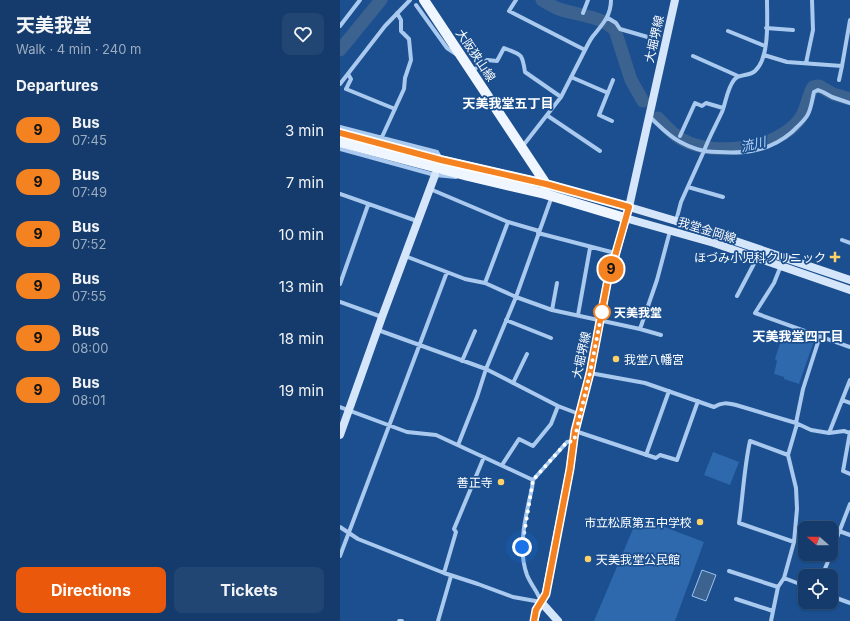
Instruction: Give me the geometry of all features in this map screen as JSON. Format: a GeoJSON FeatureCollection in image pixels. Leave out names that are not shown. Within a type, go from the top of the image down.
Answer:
{"type":"FeatureCollection","features":[{"type":"Feature","properties":{"kind":"main road","name":"大堀堺線"},"geometry":{"type":"LineString","coordinates":[[534,621],[536,610],[546,594],[570,469],[575,431],[590,373],[615,253],[629,207],[675,0]]}},
{"type":"Feature","properties":{"kind":"main road","name":"大阪狭山線"},"geometry":{"type":"LineString","coordinates":[[420,3],[462,57],[522,148],[548,191]]}},
{"type":"Feature","properties":{"kind":"main road"},"geometry":{"type":"LineString","coordinates":[[340,134],[441,160],[548,191],[625,218]]}},
{"type":"Feature","properties":{"kind":"main road"},"geometry":{"type":"LineString","coordinates":[[340,142],[468,176],[629,207]]}},
{"type":"Feature","properties":{"kind":"main road"},"geometry":{"type":"LineString","coordinates":[[340,435],[404,256],[435,175]]}},
{"type":"Feature","properties":{"kind":"main road","name":"我堂金岡線"},"geometry":{"type":"LineString","coordinates":[[629,207],[676,221],[850,280]]}},
{"type":"Feature","properties":{"kind":"main road","name":"我堂金岡線"},"geometry":{"type":"LineString","coordinates":[[625,218],[714,243],[850,290]]}},
{"type":"Feature","properties":{"kind":"main road"},"geometry":{"type":"LineString","coordinates":[[541,602],[558,621]]}},
{"type":"Feature","properties":{"kind":"street"},"geometry":{"type":"LineString","coordinates":[[340,26],[360,0]]}},
{"type":"Feature","properties":{"kind":"street"},"geometry":{"type":"LineString","coordinates":[[340,84],[385,26],[410,0]]}},
{"type":"Feature","properties":{"kind":"street"},"geometry":{"type":"LineString","coordinates":[[516,0],[510,11],[585,50]]}},
{"type":"Feature","properties":{"kind":"street"},"geometry":{"type":"LineString","coordinates":[[583,13],[588,0]]}},
{"type":"Feature","properties":{"kind":"street"},"geometry":{"type":"LineString","coordinates":[[522,148],[548,116],[561,97],[585,50],[607,18],[611,7],[611,0]]}},
{"type":"Feature","properties":{"kind":"street"},"geometry":{"type":"LineString","coordinates":[[693,56],[738,76],[753,74],[758,69],[764,55],[767,0]]}},
{"type":"Feature","properties":{"kind":"street"},"geometry":{"type":"LineString","coordinates":[[806,63],[812,30],[812,0]]}},
{"type":"Feature","properties":{"kind":"street"},"geometry":{"type":"LineString","coordinates":[[382,137],[404,89],[405,78],[411,60],[410,39],[401,31],[401,20],[397,13]]}},
{"type":"Feature","properties":{"kind":"street"},"geometry":{"type":"LineString","coordinates":[[607,18],[616,23],[620,29],[651,38]]}},
{"type":"Feature","properties":{"kind":"street"},"geometry":{"type":"LineString","coordinates":[[839,80],[850,20]]}},
{"type":"Feature","properties":{"kind":"street"},"geometry":{"type":"LineString","coordinates":[[766,28],[793,30]]}},
{"type":"Feature","properties":{"kind":"street"},"geometry":{"type":"LineString","coordinates":[[728,31],[765,46]]}},
{"type":"Feature","properties":{"kind":"street"},"geometry":{"type":"LineString","coordinates":[[472,72],[487,60],[497,61],[504,48],[520,54],[523,59],[525,72],[561,97]]}},
{"type":"Feature","properties":{"kind":"street"},"geometry":{"type":"LineString","coordinates":[[764,55],[787,62],[842,66]]}},
{"type":"Feature","properties":{"kind":"street"},"geometry":{"type":"LineString","coordinates":[[348,74],[351,79],[346,89],[395,108]]}},
{"type":"Feature","properties":{"kind":"street"},"geometry":{"type":"LineString","coordinates":[[676,221],[681,202],[723,108],[729,89],[738,76]]}},
{"type":"Feature","properties":{"kind":"street"},"geometry":{"type":"LineString","coordinates":[[571,77],[608,93]]}},
{"type":"Feature","properties":{"kind":"street"},"geometry":{"type":"LineString","coordinates":[[612,121],[599,115],[613,80]]}},
{"type":"Feature","properties":{"kind":"street"},"geometry":{"type":"LineString","coordinates":[[649,116],[669,136],[678,142],[727,153],[749,152],[764,149],[775,144],[800,125],[808,115],[814,92],[818,90],[832,97],[850,103]]}},
{"type":"Feature","properties":{"kind":"street"},"geometry":{"type":"LineString","coordinates":[[680,136],[695,103],[702,106],[706,102],[723,108]]}},
{"type":"Feature","properties":{"kind":"street"},"geometry":{"type":"LineString","coordinates":[[548,116],[600,151]]}},
{"type":"Feature","properties":{"kind":"street"},"geometry":{"type":"LineString","coordinates":[[340,127],[437,152],[441,160]]}},
{"type":"Feature","properties":{"kind":"street"},"geometry":{"type":"LineString","coordinates":[[340,149],[435,175],[457,178],[468,176]]}},
{"type":"Feature","properties":{"kind":"street"},"geometry":{"type":"LineString","coordinates":[[688,187],[723,197]]}},
{"type":"Feature","properties":{"kind":"street"},"geometry":{"type":"LineString","coordinates":[[430,189],[508,222],[590,248],[615,253]]}},
{"type":"Feature","properties":{"kind":"street"},"geometry":{"type":"LineString","coordinates":[[458,444],[477,397],[486,369],[516,297],[539,232],[548,191]]}},
{"type":"Feature","properties":{"kind":"street"},"geometry":{"type":"LineString","coordinates":[[340,194],[417,221]]}},
{"type":"Feature","properties":{"kind":"street"},"geometry":{"type":"LineString","coordinates":[[340,284],[368,205]]}},
{"type":"Feature","properties":{"kind":"street"},"geometry":{"type":"LineString","coordinates":[[485,283],[508,222]]}},
{"type":"Feature","properties":{"kind":"street"},"geometry":{"type":"LineString","coordinates":[[640,329],[657,280],[670,231]]}},
{"type":"Feature","properties":{"kind":"street"},"geometry":{"type":"LineString","coordinates":[[842,240],[850,243]]}},
{"type":"Feature","properties":{"kind":"street"},"geometry":{"type":"LineString","coordinates":[[578,315],[590,248]]}},
{"type":"Feature","properties":{"kind":"street"},"geometry":{"type":"LineString","coordinates":[[404,256],[447,272],[485,283],[516,297],[552,310],[661,335]]}},
{"type":"Feature","properties":{"kind":"street"},"geometry":{"type":"LineString","coordinates":[[737,296],[758,258]]}},
{"type":"Feature","properties":{"kind":"street"},"geometry":{"type":"LineString","coordinates":[[784,258],[774,283],[755,313],[850,347]]}},
{"type":"Feature","properties":{"kind":"street"},"geometry":{"type":"LineString","coordinates":[[340,556],[447,272]]}},
{"type":"Feature","properties":{"kind":"street"},"geometry":{"type":"LineString","coordinates":[[552,310],[557,283]]}},
{"type":"Feature","properties":{"kind":"street"},"geometry":{"type":"LineString","coordinates":[[340,302],[382,317]]}},
{"type":"Feature","properties":{"kind":"street"},"geometry":{"type":"LineString","coordinates":[[506,320],[550,338]]}},
{"type":"Feature","properties":{"kind":"street"},"geometry":{"type":"LineString","coordinates":[[377,330],[486,369],[558,406],[579,414]]}},
{"type":"Feature","properties":{"kind":"street"},"geometry":{"type":"LineString","coordinates":[[462,361],[475,331]]}},
{"type":"Feature","properties":{"kind":"street"},"geometry":{"type":"LineString","coordinates":[[771,621],[778,587],[784,578],[794,542],[797,509],[796,488],[788,455],[803,389],[820,336]]}},
{"type":"Feature","properties":{"kind":"street"},"geometry":{"type":"LineString","coordinates":[[513,383],[527,354]]}},
{"type":"Feature","properties":{"kind":"street"},"geometry":{"type":"LineString","coordinates":[[590,373],[645,384],[714,407],[721,403],[727,403],[796,423],[811,430],[829,433],[844,431],[850,432],[843,471],[850,474]]}},
{"type":"Feature","properties":{"kind":"street"},"geometry":{"type":"LineString","coordinates":[[829,433],[850,380]]}},
{"type":"Feature","properties":{"kind":"street"},"geometry":{"type":"LineString","coordinates":[[646,455],[669,392]]}},
{"type":"Feature","properties":{"kind":"street"},"geometry":{"type":"LineString","coordinates":[[842,400],[850,403]]}},
{"type":"Feature","properties":{"kind":"street"},"geometry":{"type":"LineString","coordinates":[[575,431],[656,458],[660,455],[677,460],[698,401]]}},
{"type":"Feature","properties":{"kind":"street"},"geometry":{"type":"LineString","coordinates":[[502,465],[520,439],[532,446],[551,424],[558,406]]}},
{"type":"Feature","properties":{"kind":"street"},"geometry":{"type":"LineString","coordinates":[[340,407],[407,432],[436,435],[533,480]]}},
{"type":"Feature","properties":{"kind":"street"},"geometry":{"type":"LineString","coordinates":[[340,527],[358,539],[444,574],[478,584],[513,597],[541,602],[539,595],[527,575],[522,547],[533,480],[567,442],[574,441]]}},
{"type":"Feature","properties":{"kind":"street"},"geometry":{"type":"LineString","coordinates":[[788,455],[750,441],[745,468],[739,523],[794,542]]}},
{"type":"Feature","properties":{"kind":"street"},"geometry":{"type":"LineString","coordinates":[[444,574],[456,532],[454,529],[484,457]]}},
{"type":"Feature","properties":{"kind":"street"},"geometry":{"type":"LineString","coordinates":[[850,504],[839,532],[850,535]]}},
{"type":"Feature","properties":{"kind":"street"},"geometry":{"type":"LineString","coordinates":[[729,571],[778,587]]}},
{"type":"Feature","properties":{"kind":"street"},"geometry":{"type":"LineString","coordinates":[[438,621],[451,576]]}},
{"type":"Feature","properties":{"kind":"street"},"geometry":{"type":"LineString","coordinates":[[784,578],[798,583]]}},
{"type":"Feature","properties":{"kind":"street"},"geometry":{"type":"LineString","coordinates":[[736,599],[773,611]]}},
{"type":"Feature","properties":{"kind":"street"},"geometry":{"type":"LineString","coordinates":[[838,599],[850,604]]}},
{"type":"Feature","properties":{"kind":"shaded area"},"geometry":{"type":"Polygon","coordinates":[[[785,328],[813,338],[814,341],[799,384],[774,374],[777,361],[775,359],[785,328]]]}},
{"type":"Feature","properties":{"kind":"shaded area"},"geometry":{"type":"Polygon","coordinates":[[[713,452],[739,462],[730,485],[704,475],[713,452]]]}},
{"type":"Feature","properties":{"kind":"shaded area"},"geometry":{"type":"Polygon","coordinates":[[[638,517],[704,542],[675,621],[594,621],[638,517]]]}},
{"type":"Feature","properties":{"kind":"shaded area"},"geometry":{"type":"Polygon","coordinates":[[[702,570],[716,575],[706,601],[692,596],[702,570]]]}},
{"type":"Feature","properties":{"kind":"waterway"},"geometry":{"type":"LineString","coordinates":[[340,50],[381,0]]}},
{"type":"Feature","properties":{"kind":"waterway","name":"流川"},"geometry":{"type":"LineString","coordinates":[[542,0],[559,9],[603,21],[615,30],[631,80],[643,101]]}},
{"type":"Feature","properties":{"kind":"waterway","name":"流川"},"geometry":{"type":"LineString","coordinates":[[658,118],[676,136],[683,140],[696,145],[728,149],[761,144],[776,138],[789,130],[802,116],[813,87],[819,86],[833,94],[850,99]]}},
{"type":"Feature","properties":{"kind":"bus line","name":"9"},"geometry":{"type":"LineString","coordinates":[[340,133],[441,160],[546,184],[629,207],[607,284],[590,373],[575,431],[570,469],[546,594],[536,610],[534,621]]}},
{"type":"Feature","properties":{"kind":"place","name":"ほづみ小児科クリニック"},"geometry":{"type":"Point","coordinates":[835,257]}},
{"type":"Feature","properties":{"kind":"place","name":"天美我堂"},"geometry":{"type":"Point","coordinates":[602,312]}},
{"type":"Feature","properties":{"kind":"place","name":"我堂八幡宮"},"geometry":{"type":"Point","coordinates":[616,359]}},
{"type":"Feature","properties":{"kind":"place","name":"善正寺"},"geometry":{"type":"Point","coordinates":[501,482]}},
{"type":"Feature","properties":{"kind":"place","name":"市立松原第五中学校"},"geometry":{"type":"Point","coordinates":[700,522]}},
{"type":"Feature","properties":{"kind":"place","name":"天美我堂公民館"},"geometry":{"type":"Point","coordinates":[588,559]}},
{"type":"Feature","properties":{"kind":"district","name":"天美我堂五丁目"},"geometry":{"type":"Point","coordinates":[508,103]}},
{"type":"Feature","properties":{"kind":"district","name":"天美我堂四丁目"},"geometry":{"type":"Point","coordinates":[798,336]}},
{"type":"Feature","properties":{"kind":"route"},"geometry":{"type":"LineString","coordinates":[[522,547],[533,480],[567,442],[574,441],[575,431],[590,373],[602,312]]}}]}
